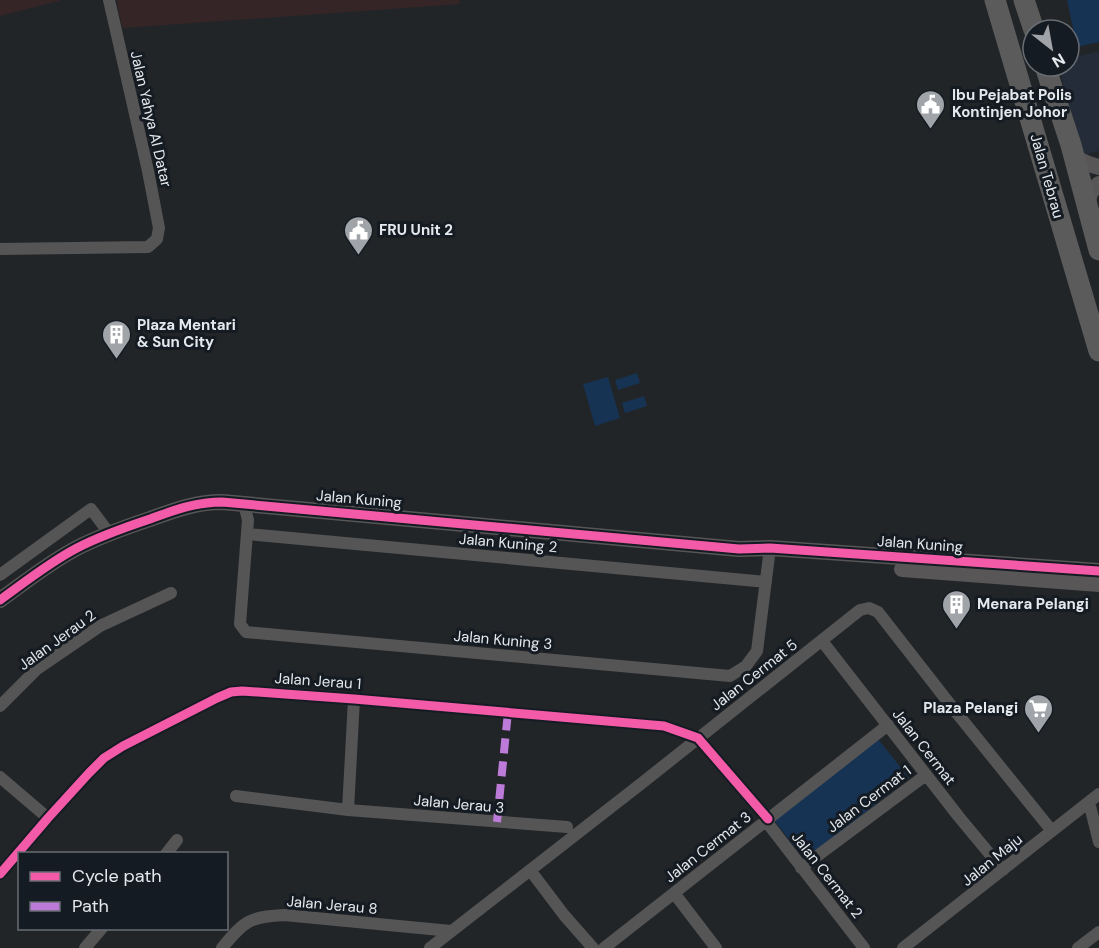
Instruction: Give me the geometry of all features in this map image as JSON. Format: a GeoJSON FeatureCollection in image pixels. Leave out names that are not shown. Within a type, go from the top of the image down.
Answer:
{"type":"FeatureCollection","features":[{"type":"Feature","properties":{"kind":"highway","name":"Jalan Tebrau"},"geometry":{"type":"LineString","coordinates":[[995,0],[1099,351]]}},
{"type":"Feature","properties":{"kind":"highway"},"geometry":{"type":"LineString","coordinates":[[1024,0],[1030,18]]}},
{"type":"Feature","properties":{"kind":"highway","name":"Jalan Tebrau"},"geometry":{"type":"LineString","coordinates":[[1049,78],[1071,145],[1099,250]]}},
{"type":"Feature","properties":{"kind":"street","name":"Jalan Yahya Al Datar"},"geometry":{"type":"LineString","coordinates":[[0,249],[148,247],[157,239],[159,228],[148,171],[109,0]]}},
{"type":"Feature","properties":{"kind":"street"},"geometry":{"type":"LineString","coordinates":[[1071,145],[1073,155],[1085,163],[1099,167]]}},
{"type":"Feature","properties":{"kind":"street"},"geometry":{"type":"LineString","coordinates":[[1087,203],[1091,191],[1099,184]]}},
{"type":"Feature","properties":{"kind":"street","name":"Jalan Kuning"},"geometry":{"type":"LineString","coordinates":[[0,600],[77,548],[109,533],[205,502],[250,510],[739,549],[769,554],[1099,584]]}},
{"type":"Feature","properties":{"kind":"street"},"geometry":{"type":"LineString","coordinates":[[0,576],[91,509],[109,533]]}},
{"type":"Feature","properties":{"kind":"street","name":"Jalan Kuning 3"},"geometry":{"type":"LineString","coordinates":[[250,510],[240,624],[246,632],[730,676],[746,666],[757,651],[769,554]]}},
{"type":"Feature","properties":{"kind":"street","name":"Jalan Kuning 2"},"geometry":{"type":"LineString","coordinates":[[247,534],[766,582]]}},
{"type":"Feature","properties":{"kind":"street","name":"Jalan Kuning"},"geometry":{"type":"LineString","coordinates":[[769,554],[1099,571]]}},
{"type":"Feature","properties":{"kind":"street","name":"Jalan Jerau 2"},"geometry":{"type":"LineString","coordinates":[[0,706],[37,669],[100,626],[171,593]]}},
{"type":"Feature","properties":{"kind":"street","name":"Jalan Cermat 5"},"geometry":{"type":"LineString","coordinates":[[430,948],[860,610],[868,608],[878,612],[1052,831]]}},
{"type":"Feature","properties":{"kind":"street","name":"Jalan Cermat"},"geometry":{"type":"LineString","coordinates":[[822,641],[959,818],[1003,870]]}},
{"type":"Feature","properties":{"kind":"street","name":"Jalan Jerau 1"},"geometry":{"type":"LineString","coordinates":[[19,852],[104,758],[123,746],[231,692],[354,699],[657,725],[698,738]]}},
{"type":"Feature","properties":{"kind":"street"},"geometry":{"type":"LineString","coordinates":[[348,810],[354,699]]}},
{"type":"Feature","properties":{"kind":"street","name":"Jalan Cermat 3"},"geometry":{"type":"LineString","coordinates":[[604,948],[888,725]]}},
{"type":"Feature","properties":{"kind":"street","name":"Jalan Cermat 2"},"geometry":{"type":"LineString","coordinates":[[698,738],[767,820],[801,868],[864,948]]}},
{"type":"Feature","properties":{"kind":"street","name":"Jalan Cermat 1"},"geometry":{"type":"LineString","coordinates":[[801,868],[926,775]]}},
{"type":"Feature","properties":{"kind":"street"},"geometry":{"type":"LineString","coordinates":[[0,777],[48,818]]}},
{"type":"Feature","properties":{"kind":"street","name":"Jalan Jerau 3"},"geometry":{"type":"LineString","coordinates":[[236,796],[348,810],[567,827]]}},
{"type":"Feature","properties":{"kind":"street"},"geometry":{"type":"LineString","coordinates":[[1094,798],[1099,842]]}},
{"type":"Feature","properties":{"kind":"street","name":"Jalan Maju"},"geometry":{"type":"LineString","coordinates":[[903,948],[1094,798]]}},
{"type":"Feature","properties":{"kind":"street"},"geometry":{"type":"LineString","coordinates":[[168,852],[177,840]]}},
{"type":"Feature","properties":{"kind":"street","name":"Jalan Jerau 1"},"geometry":{"type":"LineString","coordinates":[[0,874],[18,853]]}},
{"type":"Feature","properties":{"kind":"street"},"geometry":{"type":"LineString","coordinates":[[530,870],[564,915],[593,948]]}},
{"type":"Feature","properties":{"kind":"street"},"geometry":{"type":"LineString","coordinates":[[674,893],[716,948]]}},
{"type":"Feature","properties":{"kind":"street","name":"Jalan Jerau 8"},"geometry":{"type":"LineString","coordinates":[[222,948],[243,924],[262,916],[284,915],[450,931]]}},
{"type":"Feature","properties":{"kind":"street"},"geometry":{"type":"LineString","coordinates":[[85,948],[100,930]]}},
{"type":"Feature","properties":{"kind":"street"},"geometry":{"type":"LineString","coordinates":[[1078,948],[1099,932]]}},
{"type":"Feature","properties":{"kind":"shaded area"},"geometry":{"type":"Polygon","coordinates":[[[0,0],[62,0],[0,16],[0,0]]]}},
{"type":"Feature","properties":{"kind":"shaded area"},"geometry":{"type":"Polygon","coordinates":[[[117,0],[459,0],[460,4],[122,28],[117,0]]]}},
{"type":"Feature","properties":{"kind":"shaded area"},"geometry":{"type":"Polygon","coordinates":[[[1067,0],[1099,0],[1099,42],[1081,46],[1081,18],[1071,18],[1067,0]]]}},
{"type":"Feature","properties":{"kind":"shaded area"},"geometry":{"type":"Polygon","coordinates":[[[1099,51],[1099,151],[1087,154],[1077,146],[1062,78],[1081,78],[1081,56],[1099,51]]]}},
{"type":"Feature","properties":{"kind":"shaded area"},"geometry":{"type":"Polygon","coordinates":[[[637,373],[640,383],[618,390],[615,380],[637,373]]]}},
{"type":"Feature","properties":{"kind":"shaded area"},"geometry":{"type":"Polygon","coordinates":[[[608,377],[620,418],[595,426],[583,384],[608,377]]]}},
{"type":"Feature","properties":{"kind":"shaded area"},"geometry":{"type":"Polygon","coordinates":[[[644,396],[647,406],[625,413],[622,403],[644,396]]]}},
{"type":"Feature","properties":{"kind":"shaded area"},"geometry":{"type":"Polygon","coordinates":[[[878,739],[909,778],[805,860],[774,820],[878,739]]]}},
{"type":"Feature","properties":{"kind":"marked path"},"geometry":{"type":"LineString","coordinates":[[497,822],[508,712]]}},
{"type":"Feature","properties":{"kind":"cycle path"},"geometry":{"type":"LineString","coordinates":[[0,600],[38,572],[77,548],[95,540],[177,510],[203,503],[222,502],[739,549],[770,548],[1099,571]]}},
{"type":"Feature","properties":{"kind":"cycle path"},"geometry":{"type":"LineString","coordinates":[[19,852],[104,758],[217,698],[231,692],[242,691],[664,726],[698,738],[768,819]]}},
{"type":"Feature","properties":{"kind":"cycle path"},"geometry":{"type":"LineString","coordinates":[[0,874],[18,853]]}},
{"type":"Feature","properties":{"kind":"place","name":"Ibu Pejabat Polis Kontinjen Johor"},"geometry":{"type":"Point","coordinates":[931,130]}},
{"type":"Feature","properties":{"kind":"place","name":"FRU Unit 2"},"geometry":{"type":"Point","coordinates":[358,256]}},
{"type":"Feature","properties":{"kind":"place","name":"Plaza Mentari & Sun City"},"geometry":{"type":"Point","coordinates":[116,360]}},
{"type":"Feature","properties":{"kind":"place","name":"Menara Pelangi"},"geometry":{"type":"Point","coordinates":[956,630]}},
{"type":"Feature","properties":{"kind":"place","name":"Plaza Pelangi"},"geometry":{"type":"Point","coordinates":[1039,734]}}]}
